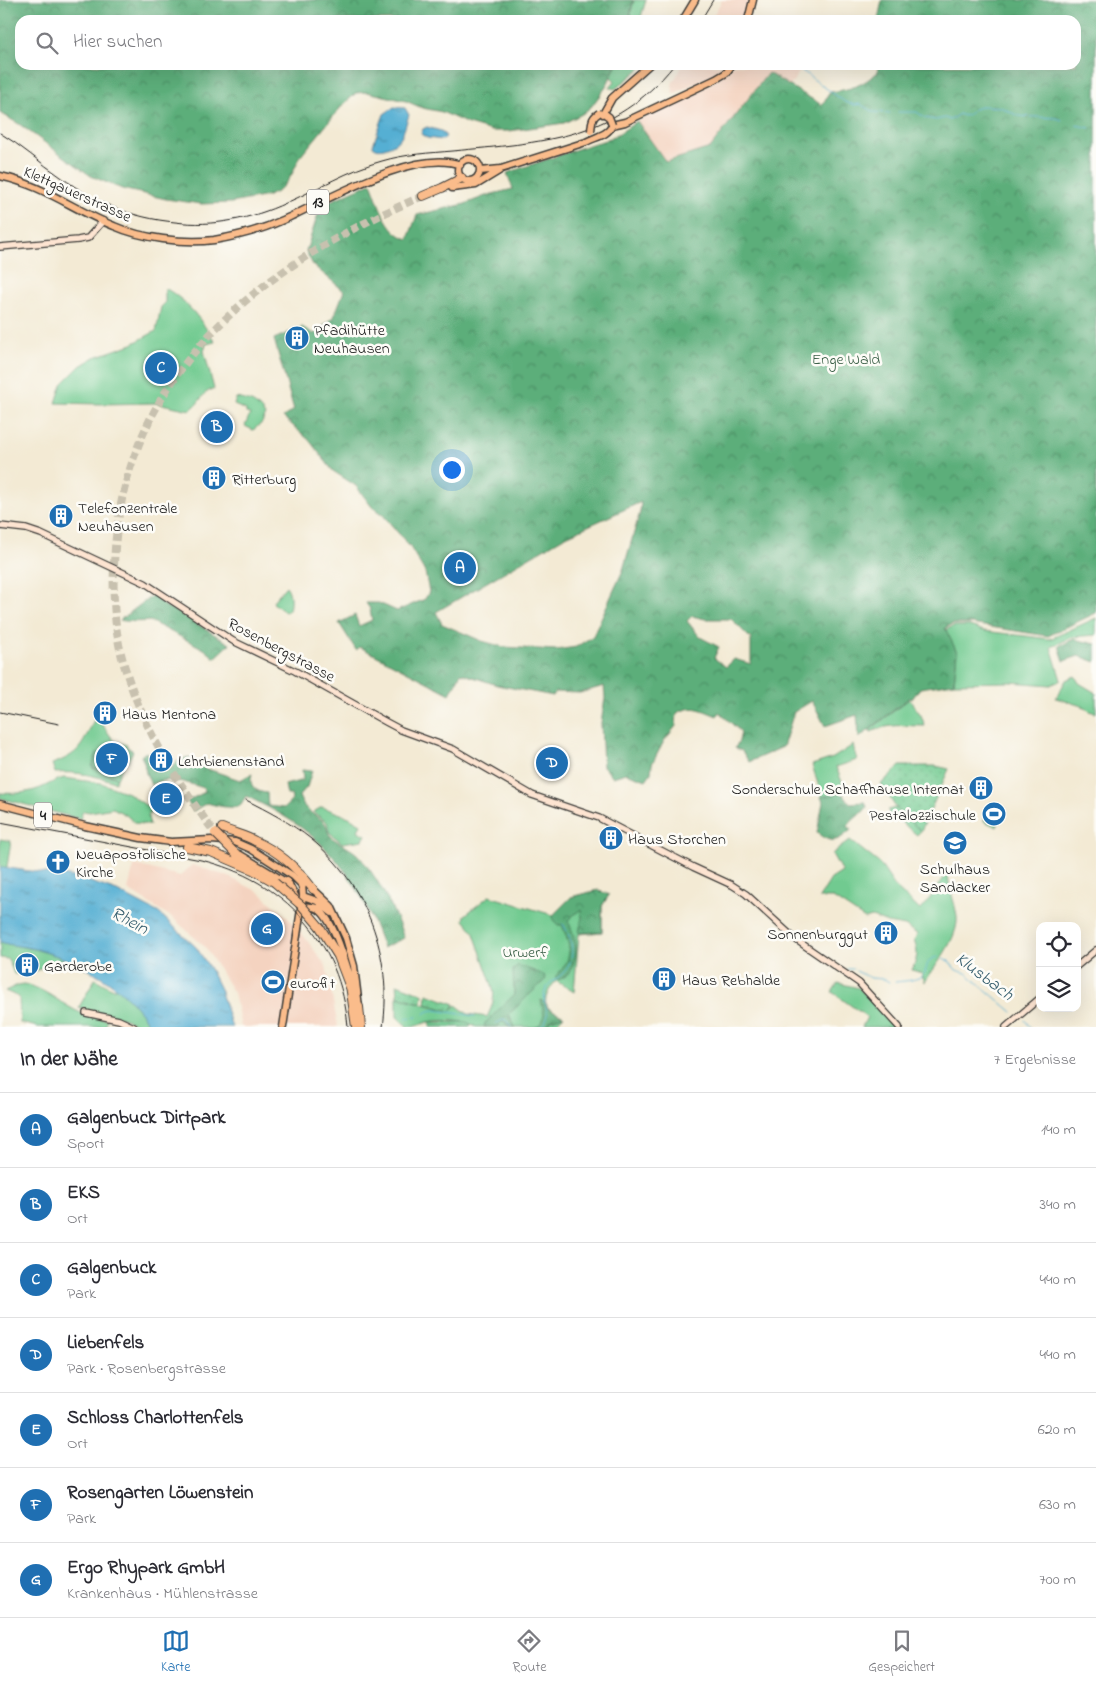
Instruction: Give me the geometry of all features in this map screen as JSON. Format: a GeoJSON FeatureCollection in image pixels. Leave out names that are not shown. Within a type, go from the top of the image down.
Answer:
{"type":"FeatureCollection","features":[{"type":"Feature","properties":{"kind":"highway"},"geometry":{"type":"LineString","coordinates":[[423,196],[462,178]]}},
{"type":"Feature","properties":{"kind":"highway"},"geometry":{"type":"LineString","coordinates":[[442,188],[452,188]]}},
{"type":"Feature","properties":{"kind":"highway"},"geometry":{"type":"LineString","coordinates":[[253,870],[243,858],[233,851],[216,830],[262,844],[283,858],[313,888]]}},
{"type":"Feature","properties":{"kind":"highway"},"geometry":{"type":"LineString","coordinates":[[187,847],[211,852],[253,870],[274,882],[302,906],[320,927],[338,956],[354,990]]}},
{"type":"Feature","properties":{"kind":"highway"},"geometry":{"type":"LineString","coordinates":[[300,873],[302,886]]}},
{"type":"Feature","properties":{"kind":"highway"},"geometry":{"type":"LineString","coordinates":[[349,973],[354,990],[356,1027]]}},
{"type":"Feature","properties":{"kind":"highway"},"geometry":{"type":"LineString","coordinates":[[359,1007],[362,1027]]}},
{"type":"Feature","properties":{"kind":"main road"},"geometry":{"type":"LineString","coordinates":[[686,15],[695,0]]}},
{"type":"Feature","properties":{"kind":"main road"},"geometry":{"type":"LineString","coordinates":[[749,15],[753,0]]}},
{"type":"Feature","properties":{"kind":"main road","name":"13"},"geometry":{"type":"LineString","coordinates":[[570,147],[584,140],[591,131],[591,121],[594,116],[602,114],[612,98],[643,70]]}},
{"type":"Feature","properties":{"kind":"main road"},"geometry":{"type":"LineString","coordinates":[[602,114],[610,117],[611,126],[622,123],[716,79],[728,70]]}},
{"type":"Feature","properties":{"kind":"main road","name":"13"},"geometry":{"type":"LineString","coordinates":[[480,171],[501,169],[586,142],[606,133],[611,126]]}},
{"type":"Feature","properties":{"kind":"main road","name":"13"},"geometry":{"type":"LineString","coordinates":[[460,165],[465,161],[471,160],[477,163],[480,171],[474,180],[468,181],[462,178]]}},
{"type":"Feature","properties":{"kind":"main road","name":"Klettgauerstrasse"},"geometry":{"type":"LineString","coordinates":[[0,176],[35,186],[103,221],[132,232],[172,240],[198,242],[236,236],[272,224],[338,192],[394,171],[438,162],[460,165]]}},
{"type":"Feature","properties":{"kind":"main road"},"geometry":{"type":"LineString","coordinates":[[460,165],[459,172],[462,178]]}},
{"type":"Feature","properties":{"kind":"main road"},"geometry":{"type":"LineString","coordinates":[[452,188],[476,185],[501,169]]}},
{"type":"Feature","properties":{"kind":"main road","name":"4"},"geometry":{"type":"LineString","coordinates":[[0,804],[99,830],[160,841],[212,840],[235,842],[251,849],[293,876],[302,886]]}},
{"type":"Feature","properties":{"kind":"main road"},"geometry":{"type":"LineString","coordinates":[[160,841],[187,847]]}},
{"type":"Feature","properties":{"kind":"main road"},"geometry":{"type":"LineString","coordinates":[[243,858],[289,884],[300,906]]}},
{"type":"Feature","properties":{"kind":"main road","name":"4"},"geometry":{"type":"LineString","coordinates":[[281,870],[289,884]]}},
{"type":"Feature","properties":{"kind":"main road"},"geometry":{"type":"LineString","coordinates":[[283,1027],[302,886]]}},
{"type":"Feature","properties":{"kind":"main road"},"geometry":{"type":"LineString","coordinates":[[313,888],[331,906],[350,950],[354,966],[354,990],[359,1007]]}},
{"type":"Feature","properties":{"kind":"main road"},"geometry":{"type":"LineString","coordinates":[[302,896],[322,904],[336,918]]}},
{"type":"Feature","properties":{"kind":"main road"},"geometry":{"type":"LineString","coordinates":[[300,906],[316,908],[325,916],[339,942],[349,973]]}},
{"type":"Feature","properties":{"kind":"street"},"geometry":{"type":"LineString","coordinates":[[0,247],[88,238],[103,221]]}},
{"type":"Feature","properties":{"kind":"street","name":"Rosenbergstrasse"},"geometry":{"type":"LineString","coordinates":[[0,526],[26,529],[41,534],[145,582],[233,641],[295,671],[401,730],[453,749],[514,786],[551,802],[599,818],[693,867],[732,884],[746,894],[795,939],[859,984],[899,1027]]}},
{"type":"Feature","properties":{"kind":"street"},"geometry":{"type":"LineString","coordinates":[[1081,963],[1096,950]]}},
{"type":"Feature","properties":{"kind":"street"},"geometry":{"type":"LineString","coordinates":[[1006,1027],[1036,1001]]}},
{"type":"Feature","properties":{"kind":"street"},"geometry":{"type":"LineString","coordinates":[[86,1013],[119,1020],[134,1027]]}},
{"type":"Feature","properties":{"kind":"shaded area"},"geometry":{"type":"Polygon","coordinates":[[[722,0],[750,0],[746,15],[714,15],[722,0]]]}},
{"type":"Feature","properties":{"kind":"shaded area"},"geometry":{"type":"Polygon","coordinates":[[[680,70],[720,70],[673,94],[672,84],[680,70]]]}},
{"type":"Feature","properties":{"kind":"shaded area"},"geometry":{"type":"Polygon","coordinates":[[[728,70],[800,71],[790,86],[768,73],[710,148],[666,162],[637,121],[709,85],[728,70]]]}},
{"type":"Feature","properties":{"kind":"shaded area"},"geometry":{"type":"Polygon","coordinates":[[[135,865],[180,876],[192,865],[227,876],[259,892],[286,916],[326,966],[338,1027],[241,1027],[234,993],[205,947],[173,918],[128,890],[135,865]]]}},
{"type":"Feature","properties":{"kind":"green space"},"geometry":{"type":"Polygon","coordinates":[[[0,0],[633,0],[630,15],[15,15],[15,70],[614,70],[606,87],[591,107],[582,114],[564,123],[509,131],[492,131],[406,101],[367,92],[356,93],[342,106],[300,157],[291,176],[277,192],[268,196],[231,203],[201,204],[166,199],[122,189],[91,176],[19,124],[0,113],[0,0]]]}},
{"type":"Feature","properties":{"kind":"green space"},"geometry":{"type":"Polygon","coordinates":[[[634,0],[646,0],[642,15],[630,15],[634,0]]]}},
{"type":"Feature","properties":{"kind":"green space","name":"Enge Wald"},"geometry":{"type":"Polygon","coordinates":[[[882,0],[1096,0],[1096,613],[1048,636],[971,624],[953,624],[945,628],[957,652],[954,683],[920,688],[912,699],[909,698],[859,738],[857,715],[825,726],[812,701],[794,712],[783,747],[749,762],[742,751],[735,748],[741,732],[720,713],[717,716],[693,708],[683,710],[677,713],[676,726],[664,741],[652,764],[651,773],[646,780],[626,773],[613,777],[603,766],[601,723],[605,698],[604,686],[580,693],[555,692],[553,696],[497,685],[461,673],[450,694],[360,647],[356,650],[339,623],[355,615],[359,626],[372,620],[370,609],[366,603],[379,603],[397,611],[425,599],[429,592],[425,572],[410,547],[383,515],[372,507],[356,486],[333,471],[309,440],[283,417],[294,410],[274,339],[302,327],[314,334],[334,317],[344,291],[313,265],[306,251],[321,205],[371,183],[388,223],[400,235],[408,239],[417,215],[465,204],[488,195],[513,189],[507,173],[610,138],[637,121],[666,162],[710,148],[768,73],[822,105],[830,92],[844,90],[861,84],[878,72],[878,70],[1081,70],[1081,15],[879,15],[882,0]],[[641,502],[564,537],[436,612],[442,624],[482,641],[504,647],[556,650],[576,647],[593,636],[623,570],[640,512],[641,502]],[[692,616],[687,621],[700,637],[719,647],[714,658],[726,667],[734,659],[751,664],[751,639],[731,619],[705,619],[692,616]]]}},
{"type":"Feature","properties":{"kind":"green space"},"geometry":{"type":"Polygon","coordinates":[[[614,70],[639,70],[615,89],[610,87],[615,81],[611,77],[614,70]]]}},
{"type":"Feature","properties":{"kind":"green space"},"geometry":{"type":"Polygon","coordinates":[[[165,288],[181,299],[205,326],[215,342],[206,344],[204,351],[214,389],[206,392],[190,410],[157,403],[56,403],[62,384],[80,366],[95,357],[132,344],[156,331],[161,307],[165,303],[165,288]]]}},
{"type":"Feature","properties":{"kind":"green space"},"geometry":{"type":"Polygon","coordinates":[[[236,398],[253,403],[265,415],[262,423],[253,430],[245,426],[250,414],[246,413],[246,410],[234,405],[236,398]]]}},
{"type":"Feature","properties":{"kind":"green space"},"geometry":{"type":"Polygon","coordinates":[[[286,586],[289,591],[290,600],[289,610],[285,612],[274,604],[273,601],[286,586]]]}},
{"type":"Feature","properties":{"kind":"green space"},"geometry":{"type":"Polygon","coordinates":[[[153,595],[165,606],[230,644],[215,658],[204,649],[150,621],[120,620],[153,595]]]}},
{"type":"Feature","properties":{"kind":"green space"},"geometry":{"type":"Polygon","coordinates":[[[1096,618],[1096,635],[1073,637],[1051,647],[1061,680],[1051,685],[1010,682],[954,683],[957,652],[945,630],[954,626],[970,626],[984,631],[1050,639],[1096,618]]]}},
{"type":"Feature","properties":{"kind":"green space"},"geometry":{"type":"Polygon","coordinates":[[[1074,639],[1096,644],[1096,662],[1079,656],[1064,661],[1059,646],[1074,639]]]}},
{"type":"Feature","properties":{"kind":"green space"},"geometry":{"type":"Polygon","coordinates":[[[1075,676],[1079,683],[1096,693],[1096,713],[1089,711],[1085,707],[1056,698],[1066,680],[1075,676]]]}},
{"type":"Feature","properties":{"kind":"green space"},"geometry":{"type":"Polygon","coordinates":[[[909,699],[921,715],[925,726],[891,726],[871,732],[870,730],[909,699]]]}},
{"type":"Feature","properties":{"kind":"green space"},"geometry":{"type":"Polygon","coordinates":[[[97,719],[117,742],[110,757],[92,768],[117,778],[115,782],[86,774],[55,773],[52,764],[69,757],[79,748],[94,720],[97,719]]]}},
{"type":"Feature","properties":{"kind":"green space"},"geometry":{"type":"Polygon","coordinates":[[[117,742],[127,745],[133,751],[117,778],[92,767],[97,753],[110,757],[117,742]]]}},
{"type":"Feature","properties":{"kind":"green space"},"geometry":{"type":"Polygon","coordinates":[[[853,745],[857,760],[836,767],[846,792],[822,797],[812,765],[833,758],[853,745]]]}},
{"type":"Feature","properties":{"kind":"green space"},"geometry":{"type":"Polygon","coordinates":[[[548,750],[564,759],[560,772],[556,769],[554,773],[540,766],[548,750]]]}},
{"type":"Feature","properties":{"kind":"green space"},"geometry":{"type":"Polygon","coordinates":[[[146,752],[154,762],[170,769],[179,760],[189,757],[199,766],[240,780],[252,774],[251,782],[254,788],[267,793],[268,806],[284,808],[292,800],[291,795],[287,795],[285,785],[303,780],[302,770],[312,771],[307,787],[299,796],[302,803],[309,811],[325,822],[328,833],[332,837],[354,851],[372,872],[396,916],[404,938],[383,948],[368,911],[349,878],[338,862],[310,834],[276,811],[246,796],[240,806],[228,807],[207,803],[193,811],[187,801],[205,792],[204,788],[171,780],[151,785],[141,756],[146,752]]]}},
{"type":"Feature","properties":{"kind":"green space"},"geometry":{"type":"Polygon","coordinates":[[[900,766],[936,766],[949,769],[921,831],[898,811],[881,784],[900,766]]]}},
{"type":"Feature","properties":{"kind":"green space"},"geometry":{"type":"Polygon","coordinates":[[[64,778],[101,783],[128,793],[151,809],[148,817],[150,825],[135,823],[126,815],[113,808],[90,812],[83,811],[80,819],[0,798],[0,793],[29,792],[64,778]]]}},
{"type":"Feature","properties":{"kind":"green space"},"geometry":{"type":"Polygon","coordinates":[[[842,793],[850,803],[865,802],[867,807],[850,823],[848,826],[851,830],[846,834],[835,840],[827,839],[817,833],[823,802],[821,797],[842,793]]]}},
{"type":"Feature","properties":{"kind":"green space","name":"Pestalozzischule"},"geometry":{"type":"Polygon","coordinates":[[[991,802],[1005,807],[997,827],[984,821],[991,802]]]}},
{"type":"Feature","properties":{"kind":"green space"},"geometry":{"type":"Polygon","coordinates":[[[322,807],[349,817],[361,824],[358,831],[366,835],[363,840],[342,843],[329,832],[327,822],[313,812],[322,807]]]}},
{"type":"Feature","properties":{"kind":"green space"},"geometry":{"type":"Polygon","coordinates":[[[895,808],[921,831],[917,835],[896,818],[889,815],[888,810],[895,808]]]}},
{"type":"Feature","properties":{"kind":"green space"},"geometry":{"type":"Polygon","coordinates":[[[0,839],[11,841],[7,867],[0,867],[0,839]]]}},
{"type":"Feature","properties":{"kind":"green space"},"geometry":{"type":"Polygon","coordinates":[[[850,840],[880,864],[896,888],[920,910],[935,892],[937,893],[940,888],[938,886],[948,872],[957,925],[946,951],[925,982],[921,973],[912,970],[917,956],[914,941],[917,934],[905,926],[887,923],[872,917],[865,919],[833,898],[819,898],[831,879],[842,872],[832,854],[850,840]]]}},
{"type":"Feature","properties":{"kind":"green space","name":"Urwerf"},"geometry":{"type":"Polygon","coordinates":[[[598,890],[609,895],[602,906],[602,932],[579,934],[574,992],[556,981],[549,990],[546,1005],[549,1009],[564,1016],[553,1027],[476,1027],[466,1023],[446,1020],[408,1027],[397,1017],[397,997],[451,1011],[456,1005],[468,1014],[487,1017],[493,1003],[493,988],[473,931],[464,920],[465,915],[489,896],[553,915],[571,897],[598,890]]]}},
{"type":"Feature","properties":{"kind":"green space"},"geometry":{"type":"Polygon","coordinates":[[[598,890],[609,895],[602,906],[602,932],[579,933],[582,918],[581,909],[568,920],[575,939],[574,963],[568,974],[558,980],[555,977],[568,958],[569,947],[562,925],[558,925],[553,920],[553,915],[571,897],[598,890]]]}},
{"type":"Feature","properties":{"kind":"green space"},"geometry":{"type":"Polygon","coordinates":[[[0,942],[35,949],[65,958],[28,974],[14,974],[8,959],[0,958],[0,942]]]}},
{"type":"Feature","properties":{"kind":"green space"},"geometry":{"type":"Polygon","coordinates":[[[518,965],[544,975],[546,979],[509,1014],[515,1027],[509,1027],[508,1024],[502,1022],[497,1027],[484,1027],[485,1023],[514,995],[513,970],[518,965]]]}},
{"type":"Feature","properties":{"kind":"green space"},"geometry":{"type":"Polygon","coordinates":[[[95,979],[113,989],[117,987],[127,996],[150,1027],[139,1027],[131,1021],[122,1018],[93,1013],[79,1007],[95,979]]]}},
{"type":"Feature","properties":{"kind":"green space"},"geometry":{"type":"Polygon","coordinates":[[[838,983],[859,988],[895,1027],[862,1027],[867,1017],[832,992],[838,983]]]}},
{"type":"Feature","properties":{"kind":"green space"},"geometry":{"type":"Polygon","coordinates":[[[24,984],[39,989],[74,1010],[108,1020],[105,1027],[38,1027],[20,1023],[19,997],[5,991],[24,984]]]}},
{"type":"Feature","properties":{"kind":"green space"},"geometry":{"type":"Polygon","coordinates":[[[397,984],[423,994],[422,1003],[398,996],[397,984]]]}},
{"type":"Feature","properties":{"kind":"green space"},"geometry":{"type":"Polygon","coordinates":[[[427,994],[455,1004],[451,1011],[426,1004],[427,994]]]}},
{"type":"Feature","properties":{"kind":"green space"},"geometry":{"type":"Polygon","coordinates":[[[541,1000],[546,1003],[548,1008],[564,1016],[551,1020],[544,1027],[536,1027],[543,1018],[541,1000]]]}},
{"type":"Feature","properties":{"kind":"green space"},"geometry":{"type":"Polygon","coordinates":[[[430,1022],[466,1022],[471,1024],[470,1027],[430,1027],[430,1022]]]}},
{"type":"Feature","properties":{"kind":"water"},"geometry":{"type":"Polygon","coordinates":[[[394,107],[405,108],[409,115],[403,132],[399,140],[390,146],[376,148],[373,146],[384,114],[394,107]]]}},
{"type":"Feature","properties":{"kind":"water"},"geometry":{"type":"Polygon","coordinates":[[[427,127],[441,131],[446,136],[443,140],[427,138],[421,134],[423,129],[427,127]]]}},
{"type":"Feature","properties":{"kind":"water","name":"Rhein"},"geometry":{"type":"Polygon","coordinates":[[[0,867],[76,877],[117,891],[159,913],[196,947],[209,967],[220,989],[232,1027],[150,1027],[128,998],[100,976],[51,954],[0,942],[0,867]]]}},
{"type":"Feature","properties":{"kind":"waterway"},"geometry":{"type":"LineString","coordinates":[[801,70],[845,102],[855,105],[860,104],[873,112],[890,113]]}},
{"type":"Feature","properties":{"kind":"waterway"},"geometry":{"type":"LineString","coordinates":[[898,112],[917,112],[925,118],[936,120],[945,118],[950,120],[959,114],[964,116],[972,110],[983,106],[1001,107],[1018,116],[1062,120]]}},
{"type":"Feature","properties":{"kind":"waterway"},"geometry":{"type":"LineString","coordinates":[[1076,125],[1090,128]]}},
{"type":"Feature","properties":{"kind":"waterway","name":"Klusbach"},"geometry":{"type":"LineString","coordinates":[[540,1027],[545,1022],[548,1013],[544,1000],[546,989],[565,970],[571,958],[570,937],[563,924]]}},
{"type":"Feature","properties":{"kind":"waterway","name":"Klusbach"},"geometry":{"type":"LineString","coordinates":[[895,982],[920,977],[925,972],[930,960],[938,957]]}},
{"type":"Feature","properties":{"kind":"waterway","name":"Klusbach"},"geometry":{"type":"LineString","coordinates":[[942,959],[949,961],[956,970],[966,973],[1012,1012]]}},
{"type":"Feature","properties":{"kind":"waterway","name":"Klusbach"},"geometry":{"type":"LineString","coordinates":[[847,969],[853,969]]}},
{"type":"Feature","properties":{"kind":"waterway","name":"Klusbach"},"geometry":{"type":"LineString","coordinates":[[856,971],[871,978],[884,979],[889,982]]}},
{"type":"Feature","properties":{"kind":"waterway","name":"Klusbach"},"geometry":{"type":"LineString","coordinates":[[424,1014],[434,1010],[475,1016]]}},
{"type":"Feature","properties":{"kind":"waterway","name":"Klusbach"},"geometry":{"type":"LineString","coordinates":[[406,1018],[417,1017]]}},
{"type":"Feature","properties":{"kind":"waterway","name":"Klusbach"},"geometry":{"type":"LineString","coordinates":[[496,1024],[504,1019],[511,1027]]}},
{"type":"Feature","properties":{"kind":"waterway","name":"Klusbach"},"geometry":{"type":"LineString","coordinates":[[1025,1020],[1030,1027]]}},
{"type":"Feature","properties":{"kind":"tunnel"},"geometry":{"type":"LineString","coordinates":[[212,829],[186,792],[152,734],[133,692],[118,641],[114,610],[115,548],[126,483],[147,426],[177,374],[216,328],[261,288],[311,253],[366,223],[423,196]]}},
{"type":"Feature","properties":{"kind":"railway"},"geometry":{"type":"LineString","coordinates":[[704,15],[713,0]]}},
{"type":"Feature","properties":{"kind":"railway"},"geometry":{"type":"LineString","coordinates":[[0,133],[74,186],[115,208],[159,220],[189,223],[218,222],[246,217],[273,209],[357,169],[391,159],[418,154],[546,140],[574,133],[601,123],[626,109],[651,90],[669,70]]}},
{"type":"Feature","properties":{"kind":"railway"},"geometry":{"type":"LineString","coordinates":[[0,712],[59,724]]}},
{"type":"Feature","properties":{"kind":"railway"},"geometry":{"type":"LineString","coordinates":[[246,800],[271,813],[311,839],[331,857],[361,900],[372,924],[384,974],[385,1001],[383,1027]]}},
{"type":"Feature","properties":{"kind":"railway"},"geometry":{"type":"LineString","coordinates":[[0,822],[201,860],[231,869],[258,882],[282,899],[303,919],[320,942],[334,967],[343,996],[348,1027]]}},
{"type":"Feature","properties":{"kind":"place","name":"Pfadihütte Neuhausen"},"geometry":{"type":"Point","coordinates":[297,338]}},
{"type":"Feature","properties":{"kind":"place","name":"Galgenbuck"},"geometry":{"type":"Point","coordinates":[161,368]}},
{"type":"Feature","properties":{"kind":"place","name":"EKS"},"geometry":{"type":"Point","coordinates":[217,427]}},
{"type":"Feature","properties":{"kind":"place","name":"Ritterburg"},"geometry":{"type":"Point","coordinates":[214,478]}},
{"type":"Feature","properties":{"kind":"place","name":"Telefonzentrale Neuhausen"},"geometry":{"type":"Point","coordinates":[61,516]}},
{"type":"Feature","properties":{"kind":"place","name":"Galgenbuck Dirtpark"},"geometry":{"type":"Point","coordinates":[460,568]}},
{"type":"Feature","properties":{"kind":"place","name":"Haus Mentona"},"geometry":{"type":"Point","coordinates":[105,713]}},
{"type":"Feature","properties":{"kind":"place","name":"Rosengarten Löwenstein"},"geometry":{"type":"Point","coordinates":[112,759]}},
{"type":"Feature","properties":{"kind":"place","name":"Lehrbienenstand"},"geometry":{"type":"Point","coordinates":[161,760]}},
{"type":"Feature","properties":{"kind":"place","name":"Liebenfels"},"geometry":{"type":"Point","coordinates":[552,763]}},
{"type":"Feature","properties":{"kind":"place","name":"Sonderschule Schaffhause Internat"},"geometry":{"type":"Point","coordinates":[981,788]}},
{"type":"Feature","properties":{"kind":"place","name":"Schloss Charlottenfels"},"geometry":{"type":"Point","coordinates":[166,799]}},
{"type":"Feature","properties":{"kind":"place","name":"Pestalozzischule"},"geometry":{"type":"Point","coordinates":[994,814]}},
{"type":"Feature","properties":{"kind":"place","name":"Haus Storchen"},"geometry":{"type":"Point","coordinates":[611,838]}},
{"type":"Feature","properties":{"kind":"place","name":"Schulhaus Sandacker"},"geometry":{"type":"Point","coordinates":[955,843]}},
{"type":"Feature","properties":{"kind":"place","name":"Neuapostolische Kirche"},"geometry":{"type":"Point","coordinates":[58,862]}},
{"type":"Feature","properties":{"kind":"place","name":"Ergo Rhypark GmbH"},"geometry":{"type":"Point","coordinates":[267,929]}},
{"type":"Feature","properties":{"kind":"place","name":"Sonnenburggut"},"geometry":{"type":"Point","coordinates":[886,933]}},
{"type":"Feature","properties":{"kind":"place","name":"Garderobe"},"geometry":{"type":"Point","coordinates":[27,965]}},
{"type":"Feature","properties":{"kind":"place","name":"Haus Rebhalde"},"geometry":{"type":"Point","coordinates":[664,979]}},
{"type":"Feature","properties":{"kind":"place","name":"eurofit"},"geometry":{"type":"Point","coordinates":[273,982]}}]}
